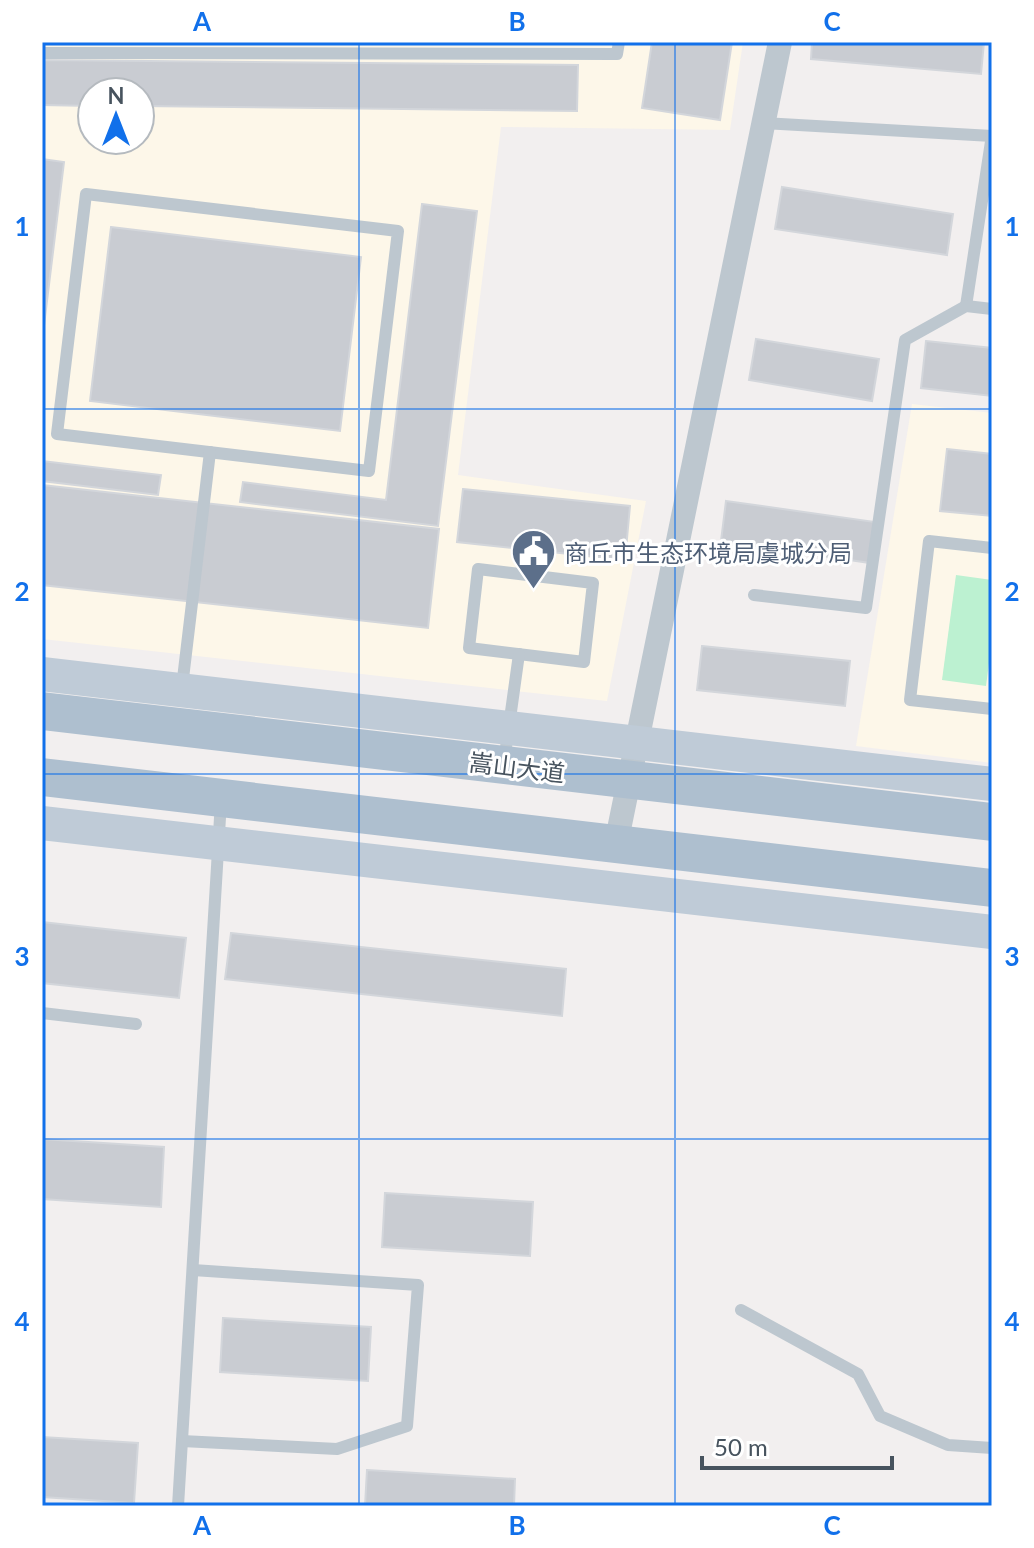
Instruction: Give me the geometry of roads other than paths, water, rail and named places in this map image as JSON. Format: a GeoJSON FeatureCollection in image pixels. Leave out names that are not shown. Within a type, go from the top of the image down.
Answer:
{"type":"FeatureCollection","features":[{"type":"Feature","properties":{"kind":"main road"},"geometry":{"type":"LineString","coordinates":[[42,674],[180,708],[509,728],[992,784]]}},
{"type":"Feature","properties":{"kind":"main road","name":"嵩山大道"},"geometry":{"type":"LineString","coordinates":[[42,711],[180,708],[504,765],[992,822]]}},
{"type":"Feature","properties":{"kind":"main road"},"geometry":{"type":"LineString","coordinates":[[42,777],[992,888]]}},
{"type":"Feature","properties":{"kind":"main road"},"geometry":{"type":"LineString","coordinates":[[42,823],[992,932]]}},
{"type":"Feature","properties":{"kind":"street"},"geometry":{"type":"LineString","coordinates":[[616,844],[780,42]]}},
{"type":"Feature","properties":{"kind":"lane"},"geometry":{"type":"LineString","coordinates":[[42,53],[115,48],[375,48],[617,54],[619,42]]}},
{"type":"Feature","properties":{"kind":"lane"},"geometry":{"type":"LineString","coordinates":[[763,123],[992,135],[966,306]]}},
{"type":"Feature","properties":{"kind":"lane"},"geometry":{"type":"LineString","coordinates":[[86,194],[398,231],[369,471],[210,452],[57,434],[86,194]]}},
{"type":"Feature","properties":{"kind":"lane"},"geometry":{"type":"LineString","coordinates":[[754,595],[866,608],[905,340],[966,306],[992,309]]}},
{"type":"Feature","properties":{"kind":"lane"},"geometry":{"type":"LineString","coordinates":[[180,708],[210,452]]}},
{"type":"Feature","properties":{"kind":"lane"},"geometry":{"type":"LineString","coordinates":[[992,548],[929,541],[910,700],[992,709]]}},
{"type":"Feature","properties":{"kind":"lane"},"geometry":{"type":"LineString","coordinates":[[478,569],[593,583],[584,662],[519,654],[469,648],[478,569]]}},
{"type":"Feature","properties":{"kind":"lane"},"geometry":{"type":"LineString","coordinates":[[504,765],[519,654]]}},
{"type":"Feature","properties":{"kind":"lane"},"geometry":{"type":"LineString","coordinates":[[178,1506],[221,798]]}},
{"type":"Feature","properties":{"kind":"lane"},"geometry":{"type":"LineString","coordinates":[[42,1013],[136,1024]]}},
{"type":"Feature","properties":{"kind":"lane"},"geometry":{"type":"LineString","coordinates":[[182,1441],[337,1449],[407,1426],[418,1285],[193,1270]]}},
{"type":"Feature","properties":{"kind":"lane"},"geometry":{"type":"LineString","coordinates":[[741,1310],[858,1374],[880,1416],[948,1445],[992,1448]]}},
{"type":"Feature","properties":{"kind":"place","name":"商丘市生态环境局虞城分局"},"geometry":{"type":"Point","coordinates":[533,591]}}]}
